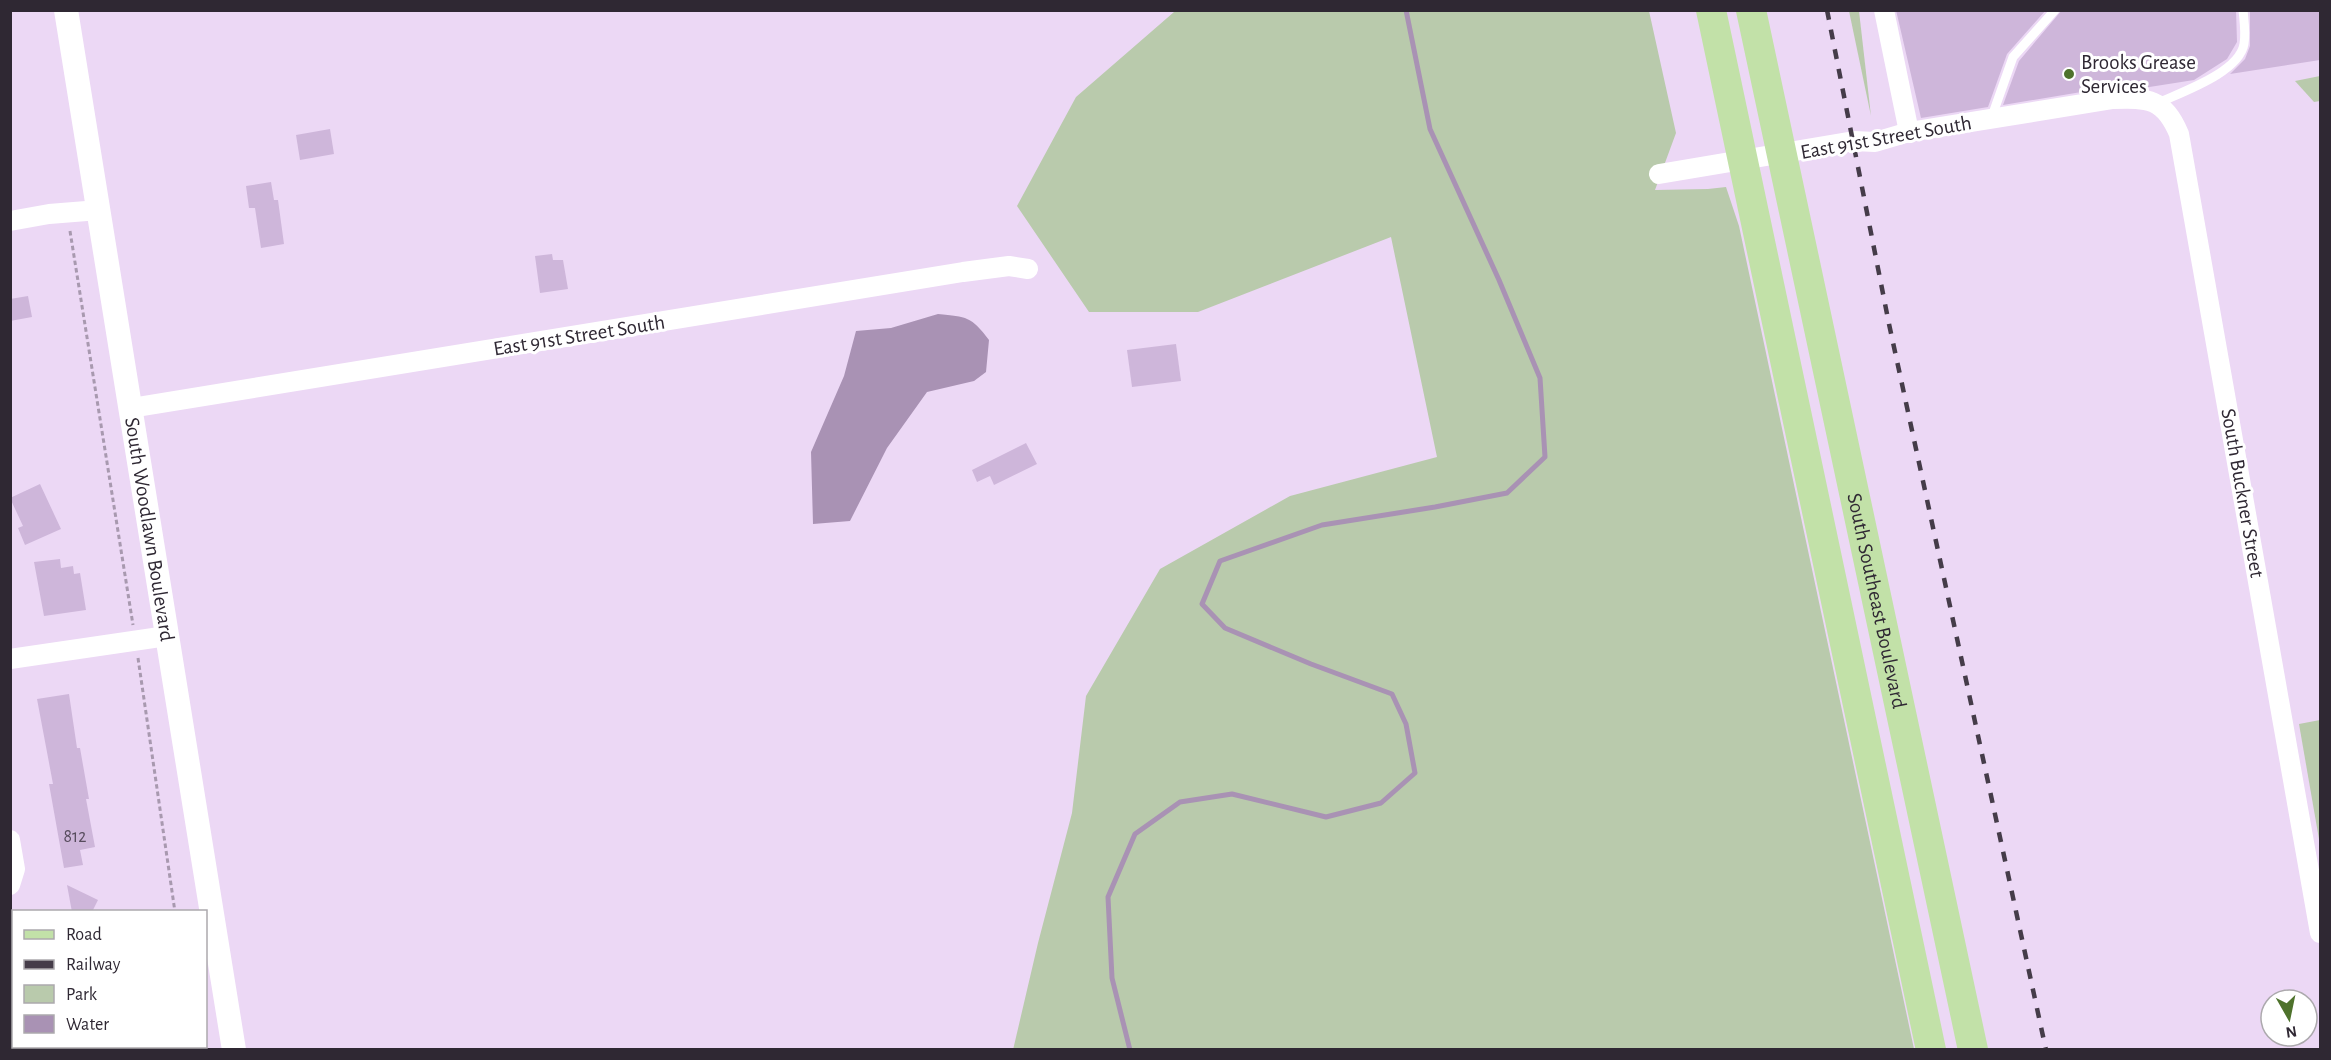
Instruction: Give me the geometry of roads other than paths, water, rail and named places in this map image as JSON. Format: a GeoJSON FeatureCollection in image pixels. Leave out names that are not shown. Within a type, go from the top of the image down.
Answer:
{"type":"FeatureCollection","features":[{"type":"Feature","properties":{"kind":"main road","name":"South Southeast Boulevard"},"geometry":{"type":"LineString","coordinates":[[1711,10],[1931,1050]]}},
{"type":"Feature","properties":{"kind":"main road","name":"South Southeast Boulevard"},"geometry":{"type":"LineString","coordinates":[[1751,10],[1973,1050]]}},
{"type":"Feature","properties":{"kind":"street","name":"South Woodlawn Boulevard"},"geometry":{"type":"LineString","coordinates":[[66,10],[234,1050]]}},
{"type":"Feature","properties":{"kind":"street"},"geometry":{"type":"LineString","coordinates":[[1884,10],[1909,132]]}},
{"type":"Feature","properties":{"kind":"street","name":"East 91st Street South"},"geometry":{"type":"LineString","coordinates":[[1659,174],[1854,141],[1875,142],[1909,132],[2114,99],[2144,98],[2156,104]]}},
{"type":"Feature","properties":{"kind":"street","name":"South Buckner Street"},"geometry":{"type":"LineString","coordinates":[[2156,104],[2166,112],[2179,134],[2320,933]]}},
{"type":"Feature","properties":{"kind":"street"},"geometry":{"type":"LineString","coordinates":[[10,221],[67,212],[99,210]]}},
{"type":"Feature","properties":{"kind":"street","name":"East 91st Street South"},"geometry":{"type":"LineString","coordinates":[[131,408],[951,274],[1009,266],[1028,269]]}},
{"type":"Feature","properties":{"kind":"street"},"geometry":{"type":"LineString","coordinates":[[10,659],[166,636]]}},
{"type":"Feature","properties":{"kind":"street"},"geometry":{"type":"LineString","coordinates":[[10,840],[15,869],[10,885]]}},
{"type":"Feature","properties":{"kind":"lane"},"geometry":{"type":"LineString","coordinates":[[1990,119],[2013,57],[2055,10]]}},
{"type":"Feature","properties":{"kind":"lane"},"geometry":{"type":"LineString","coordinates":[[2156,104],[2224,71],[2239,58],[2245,43],[2243,10]]}},
{"type":"Feature","properties":{"kind":"water"},"geometry":{"type":"Polygon","coordinates":[[[938,314],[968,319],[983,332],[989,340],[986,372],[974,381],[927,392],[887,448],[850,521],[813,524],[811,452],[844,376],[856,331],[891,328],[938,314]]]}},
{"type":"Feature","properties":{"kind":"waterway"},"geometry":{"type":"LineString","coordinates":[[1130,1050],[1112,978],[1108,897],[1135,834],[1180,802],[1232,794],[1326,817],[1381,803],[1415,773],[1406,724],[1392,694],[1311,664],[1225,628],[1202,604],[1220,561],[1322,525],[1507,493],[1545,457],[1540,378],[1499,280],[1430,129],[1406,10]]}},
{"type":"Feature","properties":{"kind":"railway"},"geometry":{"type":"LineString","coordinates":[[1827,10],[1889,324],[2046,1050]]}},
{"type":"Feature","properties":{"kind":"place","name":"Brooks Grease Services"},"geometry":{"type":"Point","coordinates":[2069,74]}}]}
